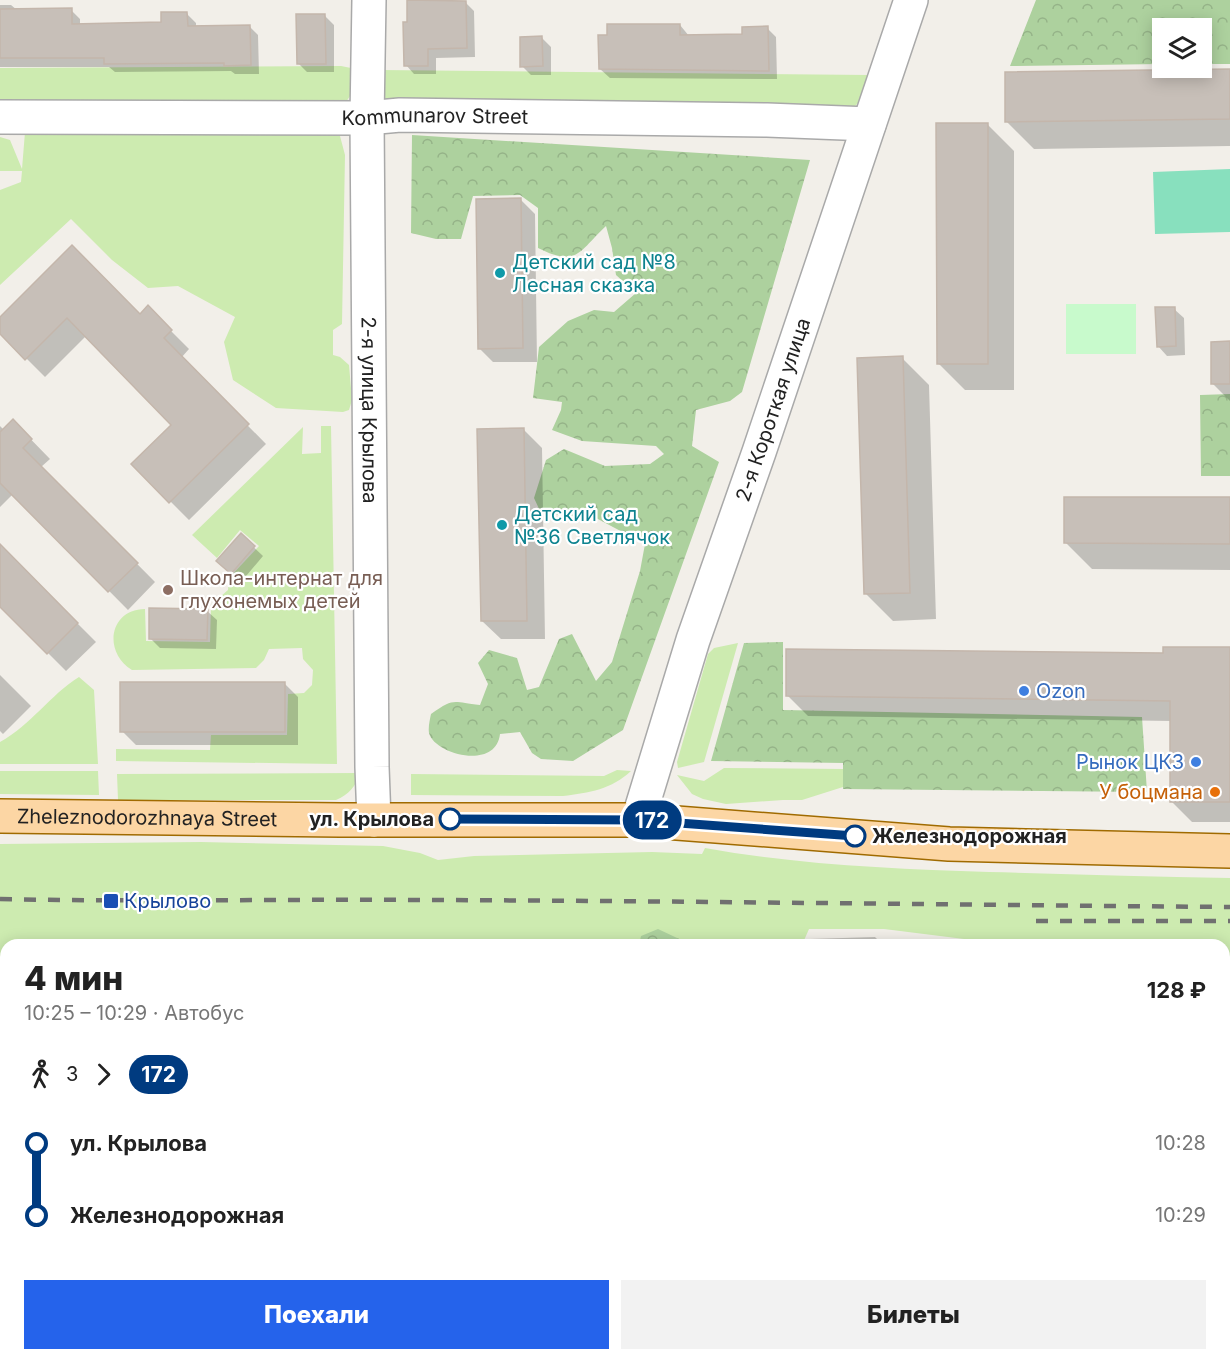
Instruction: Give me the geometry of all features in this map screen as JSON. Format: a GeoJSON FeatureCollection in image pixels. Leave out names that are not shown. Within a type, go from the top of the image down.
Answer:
{"type":"FeatureCollection","features":[{"type":"Feature","properties":{"kind":"main road","name":"Zheleznodorozhnaya Street"},"geometry":{"type":"LineString","coordinates":[[0,816],[638,820],[949,843],[1230,851]]}},
{"type":"Feature","properties":{"kind":"street","name":"2-я улица Крылова"},"geometry":{"type":"LineString","coordinates":[[369,0],[367,118],[374,820]]}},
{"type":"Feature","properties":{"kind":"street","name":"2-я Короткая улица"},"geometry":{"type":"LineString","coordinates":[[638,820],[693,640],[759,452],[910,0]]}},
{"type":"Feature","properties":{"kind":"street","name":"Kommunarov Street"},"geometry":{"type":"LineString","coordinates":[[0,117],[367,118],[400,115],[766,120],[869,124]]}},
{"type":"Feature","properties":{"kind":"green space"},"geometry":{"type":"Polygon","coordinates":[[[1036,0],[1230,0],[1230,64],[1212,64],[1212,18],[1152,18],[1152,64],[1010,66],[1036,0]]]}},
{"type":"Feature","properties":{"kind":"green space"},"geometry":{"type":"Polygon","coordinates":[[[341,66],[351,68],[352,93],[346,102],[0,107],[0,68],[341,66]]]}},
{"type":"Feature","properties":{"kind":"green space"},"geometry":{"type":"Polygon","coordinates":[[[379,70],[870,75],[862,99],[853,108],[388,105],[381,99],[379,70]]]}},
{"type":"Feature","properties":{"kind":"green space"},"geometry":{"type":"Polygon","coordinates":[[[283,131],[340,136],[345,155],[342,324],[333,330],[333,355],[340,357],[349,365],[352,400],[349,410],[343,412],[276,408],[233,380],[224,342],[235,317],[178,286],[148,288],[112,260],[71,219],[0,285],[0,190],[21,182],[22,171],[0,171],[0,137],[10,140],[22,169],[25,132],[283,131]]]}},
{"type":"Feature","properties":{"kind":"green space"},"geometry":{"type":"Polygon","coordinates":[[[412,135],[810,160],[742,392],[730,401],[696,410],[692,446],[719,462],[623,730],[573,761],[541,759],[532,753],[520,732],[500,734],[496,745],[488,752],[465,755],[453,752],[433,741],[429,733],[429,723],[431,714],[450,703],[480,705],[488,684],[478,663],[489,650],[517,658],[527,690],[539,687],[559,639],[572,634],[596,681],[612,662],[640,571],[645,544],[596,518],[541,513],[534,498],[546,460],[564,449],[605,466],[650,464],[664,454],[656,446],[582,441],[552,430],[562,402],[533,398],[539,347],[568,321],[594,310],[614,312],[636,293],[616,275],[606,226],[577,254],[562,257],[551,254],[538,248],[538,208],[520,195],[473,196],[461,239],[436,239],[411,233],[412,135]]]}},
{"type":"Feature","properties":{"kind":"green space"},"geometry":{"type":"Polygon","coordinates":[[[1230,169],[1230,232],[1155,234],[1153,172],[1230,169]]]}},
{"type":"Feature","properties":{"kind":"green space"},"geometry":{"type":"Polygon","coordinates":[[[1066,304],[1136,304],[1136,354],[1066,354],[1066,304]]]}},
{"type":"Feature","properties":{"kind":"green space"},"geometry":{"type":"Polygon","coordinates":[[[1230,394],[1230,476],[1201,476],[1200,395],[1230,394]]]}},
{"type":"Feature","properties":{"kind":"green space"},"geometry":{"type":"Polygon","coordinates":[[[321,426],[331,426],[337,764],[116,761],[116,749],[210,750],[211,735],[287,735],[288,694],[304,693],[312,685],[313,670],[303,659],[302,648],[269,649],[264,660],[256,668],[132,670],[116,652],[114,632],[124,616],[133,611],[145,609],[146,641],[210,642],[211,605],[228,590],[229,578],[259,546],[240,530],[217,558],[192,535],[303,427],[302,454],[321,453],[321,426]]]}},
{"type":"Feature","properties":{"kind":"green space"},"geometry":{"type":"Polygon","coordinates":[[[783,642],[783,710],[1142,717],[1147,792],[843,789],[843,763],[711,761],[744,643],[783,642]]]}},
{"type":"Feature","properties":{"kind":"green space"},"geometry":{"type":"Polygon","coordinates":[[[738,643],[704,762],[678,768],[677,762],[708,654],[714,648],[738,643]]]}},
{"type":"Feature","properties":{"kind":"green space"},"geometry":{"type":"Polygon","coordinates":[[[79,677],[94,690],[98,764],[0,764],[0,742],[79,677]]]}},
{"type":"Feature","properties":{"kind":"green space"},"geometry":{"type":"Polygon","coordinates":[[[724,768],[844,769],[843,787],[802,800],[726,804],[692,794],[677,775],[704,781],[724,768]]]}},
{"type":"Feature","properties":{"kind":"green space"},"geometry":{"type":"Polygon","coordinates":[[[617,770],[631,771],[616,782],[600,789],[563,796],[411,795],[411,774],[604,776],[617,770]]]}},
{"type":"Feature","properties":{"kind":"green space"},"geometry":{"type":"Polygon","coordinates":[[[0,771],[98,771],[99,795],[0,794],[0,771]]]}},
{"type":"Feature","properties":{"kind":"green space"},"geometry":{"type":"Polygon","coordinates":[[[359,773],[351,790],[336,800],[118,800],[117,774],[359,773]]]}},
{"type":"Feature","properties":{"kind":"green space"},"geometry":{"type":"Polygon","coordinates":[[[201,842],[383,846],[420,853],[438,860],[474,856],[652,852],[702,854],[705,848],[775,858],[882,868],[1230,878],[1230,939],[964,939],[884,929],[809,929],[805,939],[0,939],[0,844],[201,842]]]}},
{"type":"Feature","properties":{"kind":"green space"},"geometry":{"type":"Polygon","coordinates":[[[658,929],[679,939],[640,939],[641,936],[658,929]]]}},
{"type":"Feature","properties":{"kind":"building"},"geometry":{"type":"Polygon","coordinates":[[[407,0],[466,1],[467,48],[428,49],[428,66],[404,66],[403,22],[407,22],[407,0]]]}},
{"type":"Feature","properties":{"kind":"building"},"geometry":{"type":"Polygon","coordinates":[[[72,8],[72,24],[161,22],[161,12],[187,12],[188,26],[250,25],[251,65],[224,66],[224,63],[104,64],[104,58],[0,58],[0,9],[72,8]]]}},
{"type":"Feature","properties":{"kind":"building"},"geometry":{"type":"Polygon","coordinates":[[[296,14],[325,14],[326,64],[297,64],[296,14]]]}},
{"type":"Feature","properties":{"kind":"building"},"geometry":{"type":"Polygon","coordinates":[[[607,24],[680,24],[680,35],[742,34],[742,27],[768,26],[769,71],[599,69],[598,35],[607,35],[607,24]]]}},
{"type":"Feature","properties":{"kind":"building"},"geometry":{"type":"Polygon","coordinates":[[[542,36],[543,66],[520,67],[520,37],[542,36]]]}},
{"type":"Feature","properties":{"kind":"building"},"geometry":{"type":"Polygon","coordinates":[[[1212,69],[1230,69],[1230,119],[1005,122],[1005,72],[1152,70],[1152,78],[1212,78],[1212,69]]]}},
{"type":"Feature","properties":{"kind":"building"},"geometry":{"type":"Polygon","coordinates":[[[936,123],[988,123],[988,364],[937,364],[936,123]]]}},
{"type":"Feature","properties":{"kind":"building","name":"Детский сад №8 Лесная сказка"},"geometry":{"type":"Polygon","coordinates":[[[521,198],[523,348],[478,349],[476,199],[521,198]]]}},
{"type":"Feature","properties":{"kind":"building"},"geometry":{"type":"Polygon","coordinates":[[[72,245],[140,314],[148,305],[172,330],[164,338],[249,424],[169,503],[131,464],[171,425],[67,318],[25,360],[0,334],[0,317],[72,245]]]}},
{"type":"Feature","properties":{"kind":"building"},"geometry":{"type":"Polygon","coordinates":[[[1155,307],[1175,307],[1176,346],[1157,347],[1155,307]]]}},
{"type":"Feature","properties":{"kind":"building"},"geometry":{"type":"Polygon","coordinates":[[[1230,341],[1230,384],[1211,384],[1211,342],[1230,341]]]}},
{"type":"Feature","properties":{"kind":"building"},"geometry":{"type":"Polygon","coordinates":[[[903,356],[910,593],[864,594],[857,358],[903,356]]]}},
{"type":"Feature","properties":{"kind":"building"},"geometry":{"type":"Polygon","coordinates":[[[13,419],[32,439],[23,448],[138,563],[108,592],[0,483],[0,432],[13,419]]]}},
{"type":"Feature","properties":{"kind":"building","name":"Детский сад №36 Светлячок"},"geometry":{"type":"Polygon","coordinates":[[[524,428],[527,621],[481,621],[477,429],[524,428]]]}},
{"type":"Feature","properties":{"kind":"building"},"geometry":{"type":"Polygon","coordinates":[[[1064,497],[1230,497],[1230,544],[1064,543],[1064,497]]]}},
{"type":"Feature","properties":{"kind":"building"},"geometry":{"type":"Polygon","coordinates":[[[241,533],[255,546],[231,574],[216,561],[241,533]]]}},
{"type":"Feature","properties":{"kind":"building"},"geometry":{"type":"Polygon","coordinates":[[[0,544],[78,623],[47,654],[0,607],[0,544]]]}},
{"type":"Feature","properties":{"kind":"building"},"geometry":{"type":"Polygon","coordinates":[[[149,608],[208,609],[207,640],[149,639],[149,608]]]}},
{"type":"Feature","properties":{"kind":"building"},"geometry":{"type":"Polygon","coordinates":[[[1163,647],[1230,647],[1230,802],[1170,802],[1170,701],[786,696],[786,649],[1163,653],[1163,647]]]}},
{"type":"Feature","properties":{"kind":"building"},"geometry":{"type":"Polygon","coordinates":[[[120,682],[285,682],[285,732],[120,732],[120,682]]]}},
{"type":"Feature","properties":{"kind":"railway"},"geometry":{"type":"LineString","coordinates":[[0,899],[1230,907]]}},
{"type":"Feature","properties":{"kind":"railway"},"geometry":{"type":"LineString","coordinates":[[1036,921],[1230,921]]}},
{"type":"Feature","properties":{"kind":"bus line","name":"172"},"geometry":{"type":"LineString","coordinates":[[450,819],[690,822],[855,836]]}},
{"type":"Feature","properties":{"kind":"place","name":"Детский сад №8 Лесная сказка"},"geometry":{"type":"Point","coordinates":[500,273]}},
{"type":"Feature","properties":{"kind":"place","name":"Детский сад №36 Светлячок"},"geometry":{"type":"Point","coordinates":[502,525]}},
{"type":"Feature","properties":{"kind":"place","name":"Школа-интернат для глухонемых детей"},"geometry":{"type":"Point","coordinates":[168,590]}},
{"type":"Feature","properties":{"kind":"place","name":"Ozon"},"geometry":{"type":"Point","coordinates":[1024,691]}},
{"type":"Feature","properties":{"kind":"place","name":"Рынок ЦКЗ"},"geometry":{"type":"Point","coordinates":[1196,762]}},
{"type":"Feature","properties":{"kind":"place","name":"У боцмана"},"geometry":{"type":"Point","coordinates":[1215,792]}},
{"type":"Feature","properties":{"kind":"place","name":"ул. Крылова"},"geometry":{"type":"Point","coordinates":[450,819]}},
{"type":"Feature","properties":{"kind":"place","name":"Железнодорожная"},"geometry":{"type":"Point","coordinates":[855,836]}},
{"type":"Feature","properties":{"kind":"place","name":"Крылово"},"geometry":{"type":"Point","coordinates":[111,901]}}]}
